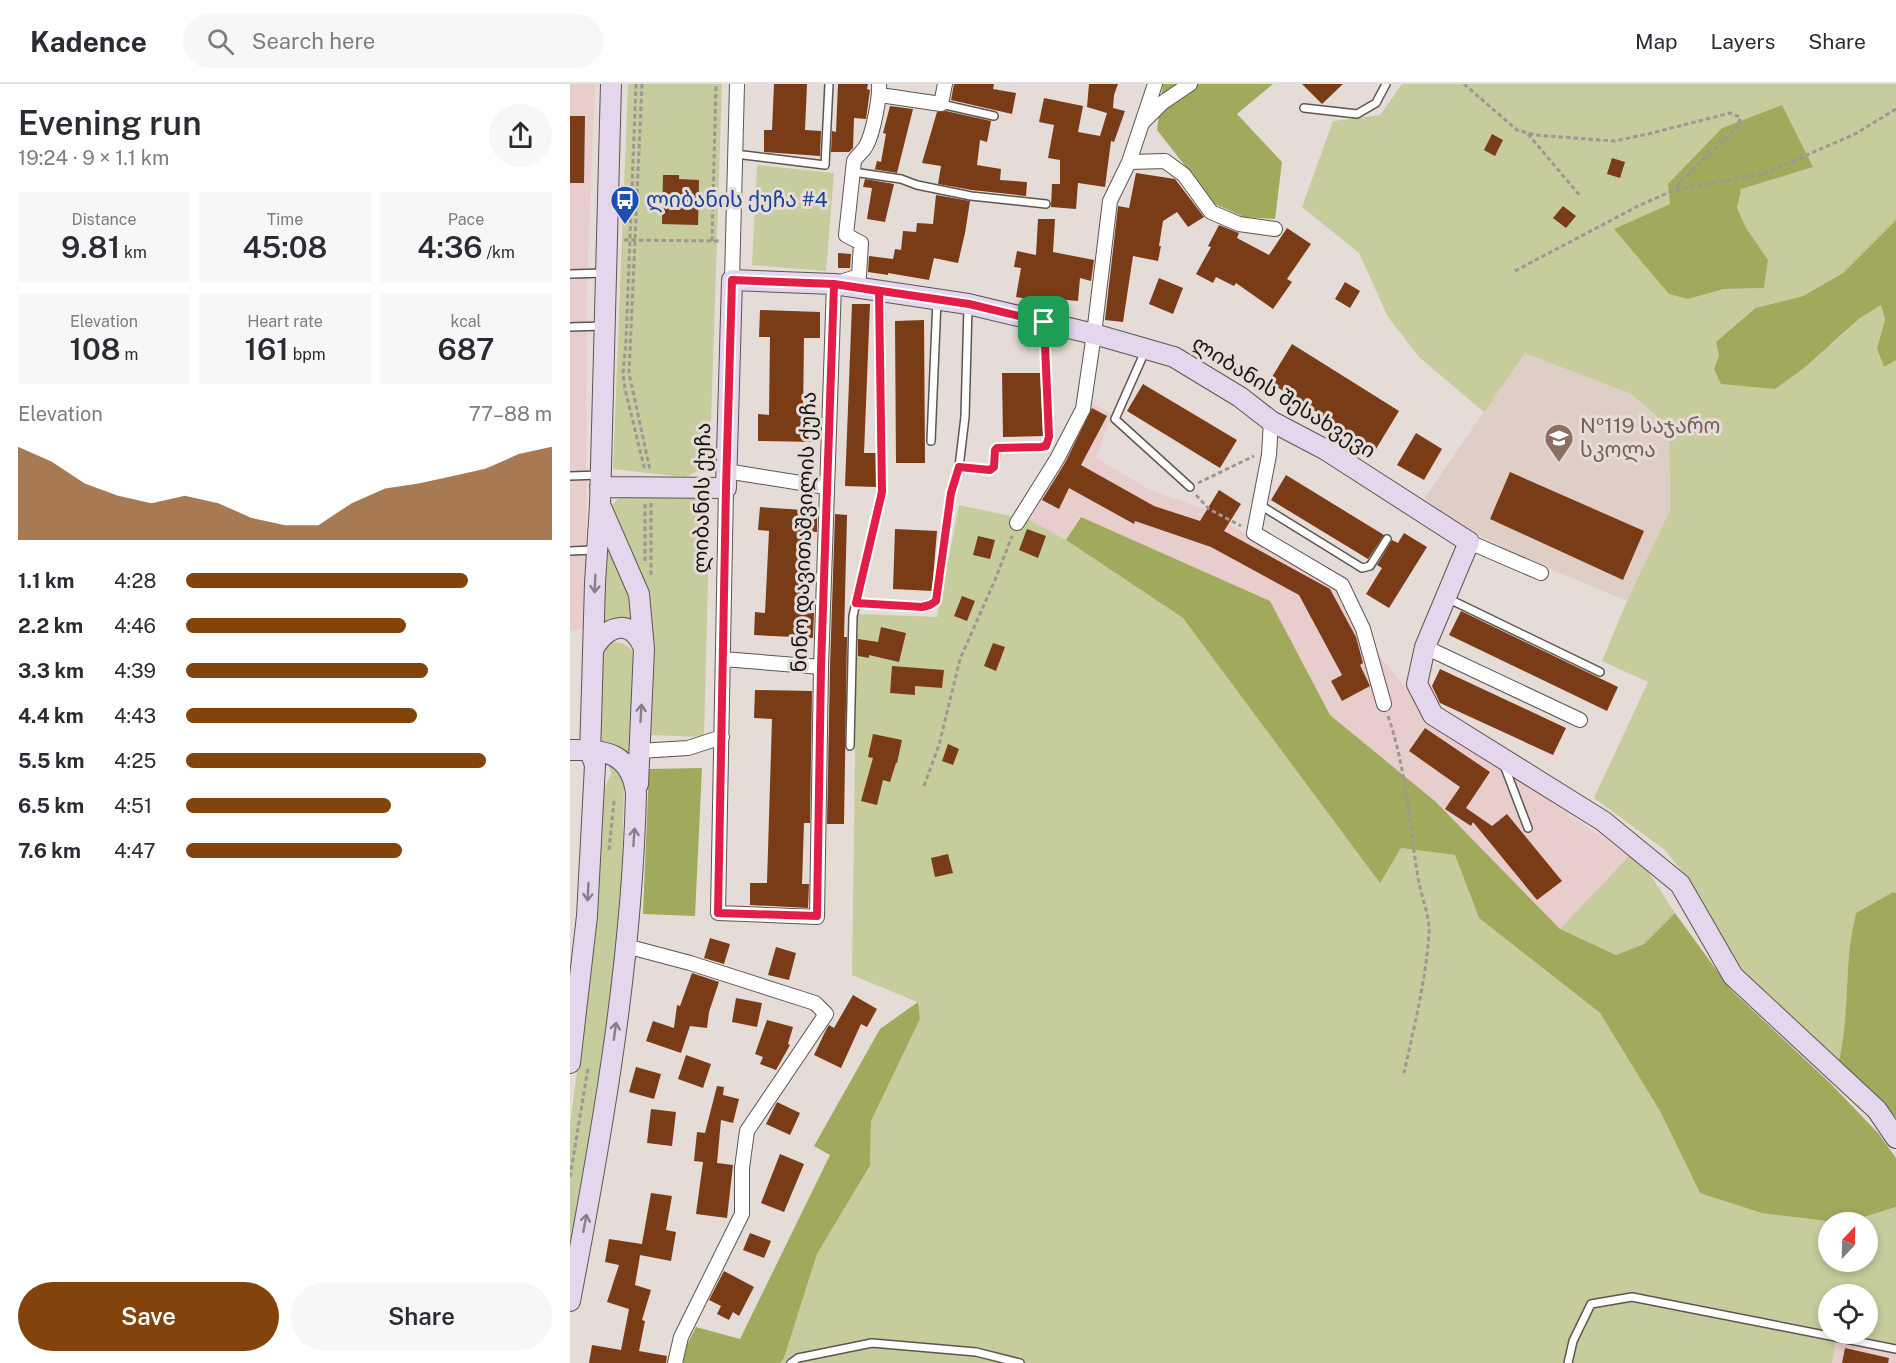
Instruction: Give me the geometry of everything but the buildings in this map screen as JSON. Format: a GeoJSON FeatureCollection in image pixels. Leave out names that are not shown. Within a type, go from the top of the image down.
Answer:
{"type":"FeatureCollection","features":[{"type":"Feature","properties":{"kind":"street"},"geometry":{"type":"LineString","coordinates":[[570,1063],[587,916],[595,765],[591,751],[611,84]]}},
{"type":"Feature","properties":{"kind":"street","name":"ლიბანის ქუჩა"},"geometry":{"type":"LineString","coordinates":[[718,913],[726,480],[737,84]]}},
{"type":"Feature","properties":{"kind":"street"},"geometry":{"type":"LineString","coordinates":[[834,284],[860,276],[861,243],[846,235],[854,161],[868,144],[879,90],[941,104],[945,84]]}},
{"type":"Feature","properties":{"kind":"street"},"geometry":{"type":"LineString","coordinates":[[1017,523],[1057,459],[1083,409],[1110,201],[1129,162],[1155,84]]}},
{"type":"Feature","properties":{"kind":"street"},"geometry":{"type":"LineString","coordinates":[[1141,124],[1162,104],[1190,84]]}},
{"type":"Feature","properties":{"kind":"street"},"geometry":{"type":"LineString","coordinates":[[1129,162],[1165,161],[1184,175],[1211,212],[1239,224],[1275,229]]}},
{"type":"Feature","properties":{"kind":"street","name":"ლიბანის შესახვევი"},"geometry":{"type":"LineString","coordinates":[[732,280],[834,284],[969,304],[1094,334],[1174,357],[1240,397],[1271,421],[1326,450],[1469,542],[1541,573]]}},
{"type":"Feature","properties":{"kind":"street","name":"ნინო დავითაშვილის ქუჩა"},"geometry":{"type":"LineString","coordinates":[[718,913],[817,916],[821,667],[834,284]]}},
{"type":"Feature","properties":{"kind":"street"},"geometry":{"type":"LineString","coordinates":[[1271,421],[1269,449],[1254,533],[1342,585],[1364,629],[1384,704]]}},
{"type":"Feature","properties":{"kind":"street"},"geometry":{"type":"LineString","coordinates":[[600,489],[726,480],[826,487]]}},
{"type":"Feature","properties":{"kind":"street"},"geometry":{"type":"LineString","coordinates":[[570,1302],[597,1164],[626,946],[644,649],[639,594],[600,489]]}},
{"type":"Feature","properties":{"kind":"street"},"geometry":{"type":"LineString","coordinates":[[1469,542],[1425,647],[1417,684],[1433,715],[1603,821],[1680,884],[1733,975],[1877,1110],[1896,1138]]}},
{"type":"Feature","properties":{"kind":"street"},"geometry":{"type":"LineString","coordinates":[[594,648],[600,637],[609,630],[621,627],[632,630],[640,638],[644,649]]}},
{"type":"Feature","properties":{"kind":"street"},"geometry":{"type":"LineString","coordinates":[[1425,647],[1581,720]]}},
{"type":"Feature","properties":{"kind":"street"},"geometry":{"type":"LineString","coordinates":[[723,659],[821,667]]}},
{"type":"Feature","properties":{"kind":"street"},"geometry":{"type":"LineString","coordinates":[[639,751],[688,748],[722,737]]}},
{"type":"Feature","properties":{"kind":"street"},"geometry":{"type":"LineString","coordinates":[[570,750],[604,752],[617,757],[627,766],[634,779],[636,793]]}},
{"type":"Feature","properties":{"kind":"street"},"geometry":{"type":"LineString","coordinates":[[626,946],[690,963],[815,1004],[826,1014],[747,1131],[742,1168],[741,1214],[681,1336],[675,1363]]}},
{"type":"Feature","properties":{"kind":"lane"},"geometry":{"type":"LineString","coordinates":[[735,154],[825,165],[829,84]]}},
{"type":"Feature","properties":{"kind":"lane"},"geometry":{"type":"LineString","coordinates":[[1304,108],[1357,114],[1376,103],[1386,84]]}},
{"type":"Feature","properties":{"kind":"lane"},"geometry":{"type":"LineString","coordinates":[[941,104],[994,116]]}},
{"type":"Feature","properties":{"kind":"lane"},"geometry":{"type":"LineString","coordinates":[[853,172],[902,179],[926,187],[971,196],[1046,204]]}},
{"type":"Feature","properties":{"kind":"lane"},"geometry":{"type":"LineString","coordinates":[[570,274],[605,273]]}},
{"type":"Feature","properties":{"kind":"lane"},"geometry":{"type":"LineString","coordinates":[[850,746],[853,616],[882,492],[879,291]]}},
{"type":"Feature","properties":{"kind":"lane"},"geometry":{"type":"LineString","coordinates":[[932,441],[937,300]]}},
{"type":"Feature","properties":{"kind":"lane"},"geometry":{"type":"LineString","coordinates":[[856,603],[922,607],[936,601],[949,504],[959,467],[965,417],[969,304]]}},
{"type":"Feature","properties":{"kind":"lane"},"geometry":{"type":"LineString","coordinates":[[959,467],[990,470],[994,467],[997,448],[1046,446],[1049,437],[1044,322]]}},
{"type":"Feature","properties":{"kind":"lane"},"geometry":{"type":"LineString","coordinates":[[570,327],[603,326]]}},
{"type":"Feature","properties":{"kind":"lane"},"geometry":{"type":"LineString","coordinates":[[1146,349],[1115,419],[1190,488]]}},
{"type":"Feature","properties":{"kind":"lane"},"geometry":{"type":"LineString","coordinates":[[570,476],[600,489]]}},
{"type":"Feature","properties":{"kind":"lane"},"geometry":{"type":"LineString","coordinates":[[1260,505],[1362,568],[1370,566],[1387,539]]}},
{"type":"Feature","properties":{"kind":"lane"},"geometry":{"type":"LineString","coordinates":[[570,550],[597,550]]}},
{"type":"Feature","properties":{"kind":"lane"},"geometry":{"type":"LineString","coordinates":[[1447,598],[1600,672]]}},
{"type":"Feature","properties":{"kind":"lane"},"geometry":{"type":"LineString","coordinates":[[1501,756],[1528,828]]}},
{"type":"Feature","properties":{"kind":"lane"},"geometry":{"type":"LineString","coordinates":[[1568,1363],[1573,1341],[1591,1304],[1632,1297],[1896,1349]]}},
{"type":"Feature","properties":{"kind":"lane"},"geometry":{"type":"LineString","coordinates":[[790,1363],[798,1358],[872,1343],[976,1352],[1020,1363]]}},
{"type":"Feature","properties":{"kind":"path"},"geometry":{"type":"LineString","coordinates":[[636,84],[629,373],[650,473],[647,485],[645,570]]}},
{"type":"Feature","properties":{"kind":"path"},"geometry":{"type":"LineString","coordinates":[[642,84],[623,373],[647,485],[651,587]]}},
{"type":"Feature","properties":{"kind":"path"},"geometry":{"type":"LineString","coordinates":[[606,239],[712,241],[716,84]]}},
{"type":"Feature","properties":{"kind":"path"},"geometry":{"type":"LineString","coordinates":[[1464,84],[1517,130],[1526,133],[1614,141],[1731,113],[1740,117],[1738,126],[1683,179],[1675,190]]}},
{"type":"Feature","properties":{"kind":"path"},"geometry":{"type":"LineString","coordinates":[[1515,271],[1640,205],[1675,190],[1766,172],[1855,134],[1896,109]]}},
{"type":"Feature","properties":{"kind":"path"},"geometry":{"type":"LineString","coordinates":[[1526,133],[1581,197]]}},
{"type":"Feature","properties":{"kind":"path"},"geometry":{"type":"LineString","coordinates":[[1254,533],[1209,510],[1190,488],[1269,449]]}},
{"type":"Feature","properties":{"kind":"path"},"geometry":{"type":"LineString","coordinates":[[924,786],[939,745],[960,659],[1017,523]]}},
{"type":"Feature","properties":{"kind":"path"},"geometry":{"type":"LineString","coordinates":[[1384,704],[1397,742],[1406,787],[1419,884],[1429,930],[1423,984],[1404,1073]]}},
{"type":"Feature","properties":{"kind":"shaded area"},"geometry":{"type":"Polygon","coordinates":[[[570,84],[595,84],[587,286],[586,630],[570,630],[570,84]]]}},
{"type":"Feature","properties":{"kind":"shaded area","name":"№119 საჯარო სკოლა"},"geometry":{"type":"Polygon","coordinates":[[[1525,352],[1631,394],[1669,427],[1670,510],[1627,601],[1531,561],[1469,531],[1424,499],[1525,352]]]}},
{"type":"Feature","properties":{"kind":"shaded area"},"geometry":{"type":"Polygon","coordinates":[[[1090,402],[1112,414],[1096,458],[1152,491],[1200,507],[1339,588],[1360,632],[1432,720],[1629,856],[1560,929],[1436,802],[1330,715],[1270,601],[1080,517],[1066,540],[1030,520],[1090,402]]]}},
{"type":"Feature","properties":{"kind":"shaded area"},"geometry":{"type":"Polygon","coordinates":[[[1835,1344],[1850,1344],[1896,1354],[1896,1363],[1832,1363],[1835,1344]]]}},
{"type":"Feature","properties":{"kind":"green space"},"geometry":{"type":"Polygon","coordinates":[[[628,84],[722,84],[710,453],[702,469],[685,477],[613,469],[628,84]]]}},
{"type":"Feature","properties":{"kind":"green space"},"geometry":{"type":"Polygon","coordinates":[[[1163,84],[1273,84],[1237,114],[1282,162],[1275,219],[1244,217],[1215,204],[1157,130],[1163,84]]]}},
{"type":"Feature","properties":{"kind":"green space"},"geometry":{"type":"Polygon","coordinates":[[[1402,84],[1896,84],[1896,220],[1843,273],[1803,296],[1754,308],[1716,342],[1719,355],[1714,369],[1722,384],[1737,385],[1832,344],[1860,318],[1881,304],[1885,319],[1877,349],[1884,367],[1896,360],[1896,893],[1893,892],[1856,913],[1849,949],[1845,1024],[1838,1065],[1743,976],[1692,884],[1665,850],[1594,798],[1648,682],[1602,661],[1627,601],[1670,510],[1669,427],[1631,394],[1525,353],[1484,412],[1419,357],[1388,317],[1359,253],[1302,207],[1333,121],[1380,115],[1402,84]],[[1782,105],[1722,128],[1670,204],[1615,229],[1635,252],[1688,299],[1724,289],[1764,288],[1768,260],[1745,228],[1737,208],[1748,173],[1782,105]]]}},
{"type":"Feature","properties":{"kind":"green space"},"geometry":{"type":"Polygon","coordinates":[[[1782,105],[1813,167],[1741,189],[1737,208],[1746,228],[1768,260],[1764,288],[1724,289],[1688,299],[1669,294],[1614,229],[1670,204],[1668,184],[1722,128],[1782,105]]]}},
{"type":"Feature","properties":{"kind":"green space"},"geometry":{"type":"Polygon","coordinates":[[[757,165],[834,173],[826,271],[752,265],[757,165]]]}},
{"type":"Feature","properties":{"kind":"green space"},"geometry":{"type":"Polygon","coordinates":[[[1896,220],[1896,360],[1884,367],[1877,349],[1885,319],[1881,305],[1860,318],[1804,368],[1775,389],[1721,384],[1714,369],[1719,355],[1716,342],[1755,308],[1803,296],[1843,273],[1896,220]]]}},
{"type":"Feature","properties":{"kind":"green space"},"geometry":{"type":"Polygon","coordinates":[[[634,495],[706,497],[710,502],[704,737],[650,735],[652,614],[614,521],[613,504],[620,497],[634,495]]]}},
{"type":"Feature","properties":{"kind":"green space"},"geometry":{"type":"Polygon","coordinates":[[[959,505],[1030,520],[1066,540],[1183,618],[1380,882],[1401,848],[1455,855],[1479,918],[1600,1013],[1660,1111],[1700,1193],[1800,1218],[1818,1220],[1818,1272],[1878,1272],[1878,1213],[1896,1207],[1896,1354],[1850,1344],[1878,1344],[1878,1284],[1818,1284],[1818,1344],[1835,1344],[1832,1363],[780,1363],[784,1358],[817,1254],[870,1167],[871,1121],[920,1019],[917,1002],[852,975],[857,614],[937,617],[959,505]]]}},
{"type":"Feature","properties":{"kind":"green space"},"geometry":{"type":"Polygon","coordinates":[[[1081,517],[1270,601],[1330,715],[1436,802],[1560,929],[1616,955],[1644,944],[1675,913],[1731,990],[1830,1083],[1878,1133],[1896,1158],[1896,1207],[1878,1213],[1818,1212],[1818,1220],[1762,1213],[1700,1193],[1660,1111],[1600,1013],[1479,918],[1455,855],[1401,848],[1380,883],[1183,618],[1066,540],[1081,517]]]}},
{"type":"Feature","properties":{"kind":"green space"},"geometry":{"type":"Polygon","coordinates":[[[602,520],[632,595],[636,629],[601,626],[602,520]]]}},
{"type":"Feature","properties":{"kind":"green space"},"geometry":{"type":"Polygon","coordinates":[[[610,642],[625,645],[636,655],[633,760],[617,747],[596,740],[599,653],[610,642]]]}},
{"type":"Feature","properties":{"kind":"green space"},"geometry":{"type":"Polygon","coordinates":[[[607,758],[622,773],[624,784],[621,907],[595,1137],[570,1252],[570,1125],[590,974],[603,791],[611,774],[607,758]]]}},
{"type":"Feature","properties":{"kind":"green space"},"geometry":{"type":"Polygon","coordinates":[[[702,768],[695,916],[643,914],[649,769],[702,768]]]}},
{"type":"Feature","properties":{"kind":"green space"},"geometry":{"type":"Polygon","coordinates":[[[1629,856],[1648,871],[1675,913],[1644,944],[1616,955],[1560,929],[1629,856]]]}},
{"type":"Feature","properties":{"kind":"green space"},"geometry":{"type":"Polygon","coordinates":[[[1893,892],[1896,893],[1896,1118],[1870,1089],[1838,1065],[1845,1024],[1849,949],[1856,913],[1893,892]]]}},
{"type":"Feature","properties":{"kind":"green space"},"geometry":{"type":"Polygon","coordinates":[[[918,1002],[920,1019],[871,1121],[870,1166],[817,1254],[784,1358],[780,1363],[683,1363],[687,1345],[696,1327],[740,1339],[830,1155],[814,1146],[880,1029],[918,1002]]]}},
{"type":"Feature","properties":{"kind":"place","name":"ლიბანის ქუჩა #4"},"geometry":{"type":"Point","coordinates":[625,226]}},
{"type":"Feature","properties":{"kind":"place","name":"№119 საჯარო სკოლა"},"geometry":{"type":"Point","coordinates":[1559,464]}},
{"type":"Feature","properties":{"kind":"route"},"geometry":{"type":"LineString","coordinates":[[1044,322],[969,304],[834,284],[732,280],[718,913],[817,916],[821,667],[834,284],[879,291],[882,492],[856,603],[922,607],[936,601],[951,493],[959,467],[990,470],[994,467],[997,448],[1046,446],[1049,437],[1044,322]]}}]}
